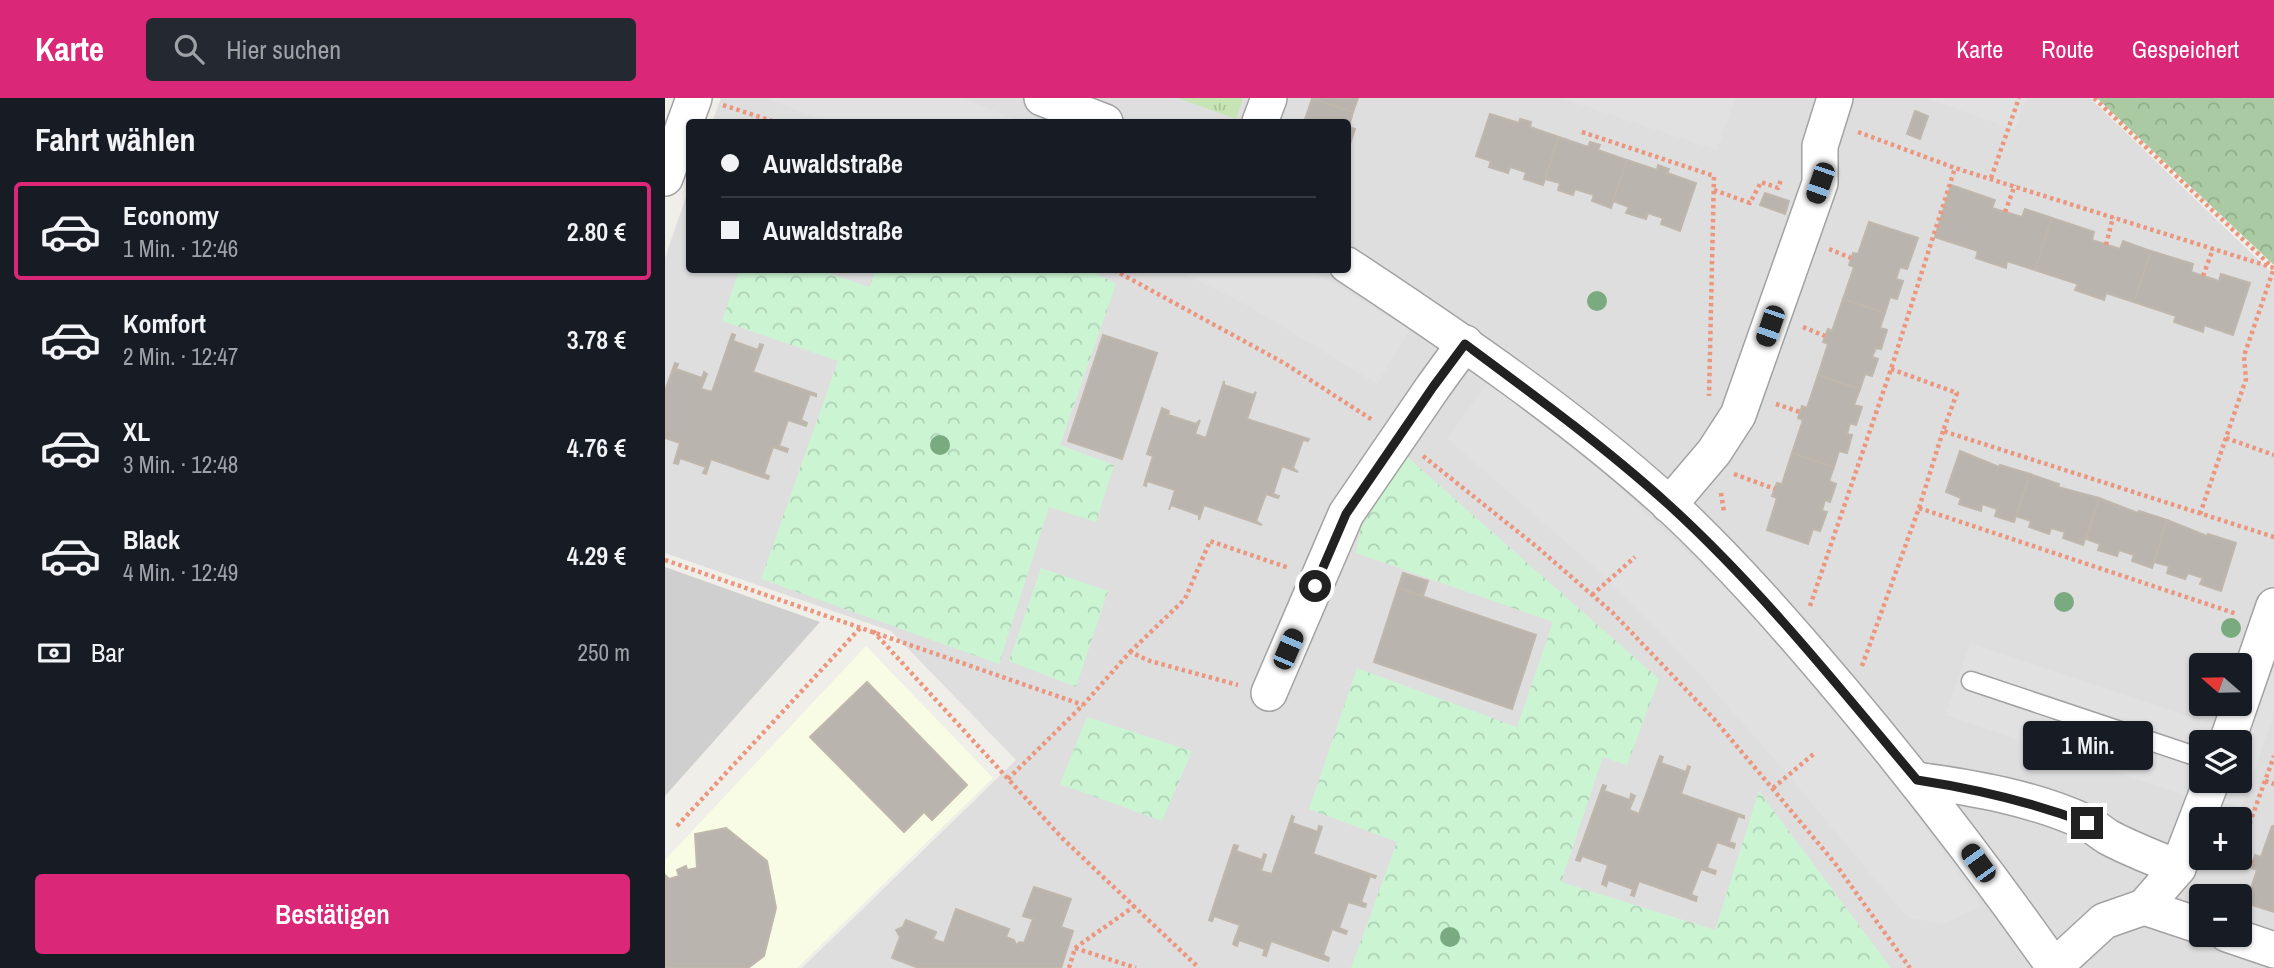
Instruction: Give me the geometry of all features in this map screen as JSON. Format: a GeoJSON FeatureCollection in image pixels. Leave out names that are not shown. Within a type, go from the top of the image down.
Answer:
{"type":"FeatureCollection","features":[{"type":"Feature","properties":{"kind":"street"},"geometry":{"type":"LineString","coordinates":[[1042,98],[1097,119]]}},
{"type":"Feature","properties":{"kind":"street"},"geometry":{"type":"LineString","coordinates":[[1261,119],[1269,98]]}},
{"type":"Feature","properties":{"kind":"street"},"geometry":{"type":"LineString","coordinates":[[1669,505],[1722,462],[1820,183],[1820,146],[1835,98]]}},
{"type":"Feature","properties":{"kind":"street"},"geometry":{"type":"LineString","coordinates":[[693,119],[704,100]]}},
{"type":"Feature","properties":{"kind":"street"},"geometry":{"type":"LineString","coordinates":[[668,160],[686,130]]}},
{"type":"Feature","properties":{"kind":"street"},"geometry":{"type":"LineString","coordinates":[[1351,268],[1465,344],[1582,432],[1669,505],[1799,639],[1850,699],[1917,780],[2055,968],[2104,921],[2144,907],[2178,868],[2207,793]]}},
{"type":"Feature","properties":{"kind":"street"},"geometry":{"type":"LineString","coordinates":[[1269,693],[1346,514],[1465,344]]}},
{"type":"Feature","properties":{"kind":"street"},"geometry":{"type":"LineString","coordinates":[[2231,730],[2271,615]]}},
{"type":"Feature","properties":{"kind":"street"},"geometry":{"type":"LineString","coordinates":[[1917,780],[1960,786],[2017,799],[2063,814],[2178,868]]}},
{"type":"Feature","properties":{"kind":"street"},"geometry":{"type":"LineString","coordinates":[[2144,907],[2189,922]]}},
{"type":"Feature","properties":{"kind":"street"},"geometry":{"type":"LineString","coordinates":[[2252,943],[2274,950]]}},
{"type":"Feature","properties":{"kind":"lane"},"geometry":{"type":"LineString","coordinates":[[1971,681],[2189,754]]}},
{"type":"Feature","properties":{"kind":"path"},"geometry":{"type":"LineString","coordinates":[[1991,178],[2019,98]]}},
{"type":"Feature","properties":{"kind":"path"},"geometry":{"type":"LineString","coordinates":[[2094,98],[2274,268]]}},
{"type":"Feature","properties":{"kind":"path"},"geometry":{"type":"LineString","coordinates":[[704,100],[765,119]]}},
{"type":"Feature","properties":{"kind":"path"},"geometry":{"type":"LineString","coordinates":[[1582,132],[1714,176],[1709,408],[1722,462],[1775,489]]}},
{"type":"Feature","properties":{"kind":"path"},"geometry":{"type":"LineString","coordinates":[[1900,149],[2274,268]]}},
{"type":"Feature","properties":{"kind":"path"},"geometry":{"type":"LineString","coordinates":[[1799,639],[1891,369],[1955,168]]}},
{"type":"Feature","properties":{"kind":"path"},"geometry":{"type":"LineString","coordinates":[[1714,190],[1750,203],[1761,182],[1778,188],[1781,180]]}},
{"type":"Feature","properties":{"kind":"path"},"geometry":{"type":"LineString","coordinates":[[2005,212],[2015,186]]}},
{"type":"Feature","properties":{"kind":"path"},"geometry":{"type":"LineString","coordinates":[[2106,245],[2113,217]]}},
{"type":"Feature","properties":{"kind":"path"},"geometry":{"type":"LineString","coordinates":[[1825,247],[1851,258]]}},
{"type":"Feature","properties":{"kind":"path"},"geometry":{"type":"LineString","coordinates":[[2203,276],[2213,249]]}},
{"type":"Feature","properties":{"kind":"path"},"geometry":{"type":"LineString","coordinates":[[2200,514],[2246,379],[2244,355],[2274,268]]}},
{"type":"Feature","properties":{"kind":"path"},"geometry":{"type":"LineString","coordinates":[[1120,273],[1285,363],[1399,437],[1537,547],[1613,613],[1714,719],[1773,788],[1834,862],[1910,968]]}},
{"type":"Feature","properties":{"kind":"path"},"geometry":{"type":"LineString","coordinates":[[1799,325],[1825,336]]}},
{"type":"Feature","properties":{"kind":"path"},"geometry":{"type":"LineString","coordinates":[[1850,699],[1957,393],[1891,369]]}},
{"type":"Feature","properties":{"kind":"path"},"geometry":{"type":"LineString","coordinates":[[1772,402],[1800,412]]}},
{"type":"Feature","properties":{"kind":"path"},"geometry":{"type":"LineString","coordinates":[[1943,431],[2274,537]]}},
{"type":"Feature","properties":{"kind":"path"},"geometry":{"type":"LineString","coordinates":[[2227,438],[2274,455]]}},
{"type":"Feature","properties":{"kind":"path"},"geometry":{"type":"LineString","coordinates":[[1919,508],[2271,615]]}},
{"type":"Feature","properties":{"kind":"path"},"geometry":{"type":"LineString","coordinates":[[1008,779],[1185,599],[1210,541],[1319,578]]}},
{"type":"Feature","properties":{"kind":"path"},"geometry":{"type":"LineString","coordinates":[[1592,595],[1635,557]]}},
{"type":"Feature","properties":{"kind":"path"},"geometry":{"type":"LineString","coordinates":[[665,559],[1083,705]]}},
{"type":"Feature","properties":{"kind":"path"},"geometry":{"type":"LineString","coordinates":[[677,826],[862,627]]}},
{"type":"Feature","properties":{"kind":"path"},"geometry":{"type":"LineString","coordinates":[[873,631],[1062,838],[1136,905],[1199,968]]}},
{"type":"Feature","properties":{"kind":"path"},"geometry":{"type":"LineString","coordinates":[[1130,652],[1150,661],[1269,693]]}},
{"type":"Feature","properties":{"kind":"path"},"geometry":{"type":"LineString","coordinates":[[1773,788],[1816,752]]}},
{"type":"Feature","properties":{"kind":"path"},"geometry":{"type":"LineString","coordinates":[[2252,817],[2274,756]]}},
{"type":"Feature","properties":{"kind":"path"},"geometry":{"type":"LineString","coordinates":[[2265,781],[2274,784]]}},
{"type":"Feature","properties":{"kind":"path"},"geometry":{"type":"LineString","coordinates":[[1069,968],[1075,948],[1136,905]]}},
{"type":"Feature","properties":{"kind":"path"},"geometry":{"type":"LineString","coordinates":[[1075,948],[1136,968]]}},
{"type":"Feature","properties":{"kind":"shaded area"},"geometry":{"type":"Polygon","coordinates":[[[721,98],[2090,98],[2274,275],[2274,968],[802,968],[1016,760],[891,631],[665,553],[665,258],[686,197],[686,273],[1351,273],[1351,119],[713,119],[721,98]]]}},
{"type":"Feature","properties":{"kind":"shaded area"},"geometry":{"type":"Polygon","coordinates":[[[963,98],[1014,119],[820,119],[770,100],[963,98]]]}},
{"type":"Feature","properties":{"kind":"shaded area"},"geometry":{"type":"Polygon","coordinates":[[[1561,98],[1735,98],[1717,150],[1561,98]]]}},
{"type":"Feature","properties":{"kind":"shaded area"},"geometry":{"type":"Polygon","coordinates":[[[1926,98],[2026,98],[2015,130],[1926,98]]]}},
{"type":"Feature","properties":{"kind":"shaded area"},"geometry":{"type":"Polygon","coordinates":[[[1183,273],[1315,273],[1410,329],[1377,384],[1252,308],[1183,273]]]}},
{"type":"Feature","properties":{"kind":"shaded area"},"geometry":{"type":"Polygon","coordinates":[[[1488,382],[1589,459],[1753,615],[1844,713],[1981,906],[1943,924],[1907,917],[1696,670],[1609,580],[1447,438],[1488,382]]]}},
{"type":"Feature","properties":{"kind":"shaded area"},"geometry":{"type":"Polygon","coordinates":[[[665,567],[820,622],[665,796],[665,567]]]}},
{"type":"Feature","properties":{"kind":"shaded area"},"geometry":{"type":"Polygon","coordinates":[[[2274,632],[2274,715],[2252,777],[2252,730],[2244,730],[2248,716],[2252,716],[2252,703],[2274,632]]]}},
{"type":"Feature","properties":{"kind":"shaded area"},"geometry":{"type":"Polygon","coordinates":[[[1970,643],[2215,725],[2213,730],[2189,730],[2190,797],[1945,715],[1970,643]]]}},
{"type":"Feature","properties":{"kind":"shaded area"},"geometry":{"type":"Polygon","coordinates":[[[866,646],[993,778],[797,968],[665,968],[665,860],[866,646]]]}},
{"type":"Feature","properties":{"kind":"shaded area"},"geometry":{"type":"Polygon","coordinates":[[[2216,793],[2246,793],[2241,807],[2214,799],[2216,793]]]}},
{"type":"Feature","properties":{"kind":"green space"},"geometry":{"type":"Polygon","coordinates":[[[1178,98],[1243,98],[1236,119],[1178,98]]]}},
{"type":"Feature","properties":{"kind":"green space"},"geometry":{"type":"Polygon","coordinates":[[[2097,98],[2274,98],[2274,265],[2097,98]]]}},
{"type":"Feature","properties":{"kind":"green space"},"geometry":{"type":"Polygon","coordinates":[[[738,273],[829,273],[869,287],[875,273],[1096,273],[1116,284],[1060,445],[1114,465],[1096,522],[1049,507],[999,664],[761,579],[838,361],[722,321],[738,273]]]}},
{"type":"Feature","properties":{"kind":"green space"},"geometry":{"type":"Polygon","coordinates":[[[1406,456],[1659,679],[1627,765],[1603,757],[1561,882],[1715,930],[1759,791],[1891,968],[1351,968],[1397,842],[1309,809],[1357,668],[1517,727],[1553,622],[1356,553],[1361,527],[1406,456]]]}},
{"type":"Feature","properties":{"kind":"green space"},"geometry":{"type":"Polygon","coordinates":[[[1041,568],[1108,591],[1076,687],[1009,661],[1041,568]]]}},
{"type":"Feature","properties":{"kind":"green space"},"geometry":{"type":"Polygon","coordinates":[[[1087,717],[1192,751],[1162,821],[1060,784],[1087,717]]]}},
{"type":"Feature","properties":{"kind":"building"},"geometry":{"type":"Polygon","coordinates":[[[1312,98],[1358,98],[1353,112],[1312,98]]]}},
{"type":"Feature","properties":{"kind":"building"},"geometry":{"type":"Polygon","coordinates":[[[1312,99],[1353,112],[1351,120],[1305,119],[1312,99]]]}},
{"type":"Feature","properties":{"kind":"building"},"geometry":{"type":"Polygon","coordinates":[[[1915,111],[1928,116],[1920,139],[1907,134],[1915,111]]]}},
{"type":"Feature","properties":{"kind":"building"},"geometry":{"type":"Polygon","coordinates":[[[1490,114],[1519,123],[1520,119],[1531,122],[1530,127],[1559,137],[1543,185],[1524,179],[1526,172],[1510,167],[1508,173],[1489,167],[1491,161],[1476,156],[1490,114]]]}},
{"type":"Feature","properties":{"kind":"building"},"geometry":{"type":"Polygon","coordinates":[[[1559,137],[1588,147],[1590,142],[1600,145],[1598,150],[1627,160],[1611,208],[1592,201],[1594,195],[1575,189],[1573,195],[1558,190],[1560,183],[1545,179],[1559,137]]]}},
{"type":"Feature","properties":{"kind":"building"},"geometry":{"type":"Polygon","coordinates":[[[1627,160],[1657,170],[1658,165],[1669,169],[1667,173],[1696,183],[1680,231],[1661,224],[1663,218],[1648,213],[1646,219],[1626,213],[1629,207],[1613,201],[1627,160]]]}},
{"type":"Feature","properties":{"kind":"building"},"geometry":{"type":"Polygon","coordinates":[[[1951,185],[1995,200],[1992,208],[2022,217],[2025,209],[2052,218],[2035,270],[2007,261],[2006,268],[1976,258],[1978,251],[1935,237],[1951,185]]]}},
{"type":"Feature","properties":{"kind":"building"},"geometry":{"type":"Polygon","coordinates":[[[1765,193],[1789,201],[1785,214],[1760,205],[1765,193]]]}},
{"type":"Feature","properties":{"kind":"building"},"geometry":{"type":"Polygon","coordinates":[[[2052,218],[2094,232],[2092,240],[2120,249],[2123,241],[2151,251],[2134,302],[2106,293],[2104,300],[2075,290],[2078,284],[2035,270],[2052,218]]]}},
{"type":"Feature","properties":{"kind":"building"},"geometry":{"type":"Polygon","coordinates":[[[1869,222],[1918,238],[1907,269],[1900,267],[1896,279],[1903,281],[1897,299],[1890,297],[1885,313],[1843,299],[1854,267],[1849,265],[1853,253],[1858,254],[1869,222]]]}},
{"type":"Feature","properties":{"kind":"building"},"geometry":{"type":"Polygon","coordinates":[[[2151,251],[2193,264],[2191,272],[2219,281],[2221,274],[2250,283],[2233,335],[2204,325],[2203,332],[2174,322],[2176,316],[2134,302],[2151,251]]]}},
{"type":"Feature","properties":{"kind":"building"},"geometry":{"type":"Polygon","coordinates":[[[1843,299],[1885,313],[1880,328],[1887,330],[1881,349],[1876,348],[1872,357],[1878,359],[1872,376],[1865,374],[1860,389],[1818,375],[1828,344],[1823,342],[1828,329],[1832,331],[1843,299]]]}},
{"type":"Feature","properties":{"kind":"building"},"geometry":{"type":"Polygon","coordinates":[[[732,334],[735,335],[733,341],[758,350],[760,344],[763,345],[753,372],[816,394],[810,394],[801,420],[807,423],[806,426],[788,420],[779,446],[788,449],[787,452],[773,447],[764,474],[769,476],[768,479],[711,459],[706,474],[703,473],[706,467],[680,458],[678,464],[674,463],[680,443],[665,438],[665,391],[675,363],[678,364],[676,369],[702,378],[704,372],[707,374],[701,389],[712,392],[732,334]]]}},
{"type":"Feature","properties":{"kind":"building"},"geometry":{"type":"Polygon","coordinates":[[[1103,335],[1157,353],[1122,459],[1068,441],[1103,335]]]}},
{"type":"Feature","properties":{"kind":"building"},"geometry":{"type":"Polygon","coordinates":[[[1818,375],[1860,389],[1854,405],[1862,407],[1856,425],[1850,423],[1847,434],[1852,435],[1847,453],[1839,451],[1834,467],[1792,453],[1803,420],[1798,418],[1802,406],[1807,408],[1818,375]]]}},
{"type":"Feature","properties":{"kind":"building"},"geometry":{"type":"Polygon","coordinates":[[[1224,381],[1224,385],[1253,395],[1256,392],[1247,419],[1309,439],[1303,440],[1293,468],[1298,472],[1282,466],[1273,494],[1279,496],[1278,498],[1266,494],[1256,521],[1262,525],[1204,505],[1199,520],[1199,515],[1171,505],[1169,510],[1175,490],[1147,481],[1146,486],[1144,485],[1153,456],[1147,454],[1162,408],[1169,411],[1168,415],[1196,424],[1200,420],[1195,434],[1206,438],[1224,381]]]}},
{"type":"Feature","properties":{"kind":"building"},"geometry":{"type":"Polygon","coordinates":[[[1960,451],[1999,467],[2000,465],[2030,474],[2014,522],[1995,516],[1997,509],[1982,504],[1981,511],[1959,504],[1961,498],[1946,492],[1960,451]]]}},
{"type":"Feature","properties":{"kind":"building"},"geometry":{"type":"Polygon","coordinates":[[[1792,453],[1834,467],[1829,481],[1836,484],[1830,502],[1825,500],[1822,511],[1827,512],[1820,531],[1813,529],[1808,544],[1767,530],[1777,498],[1772,496],[1777,483],[1782,484],[1792,453]]]}},
{"type":"Feature","properties":{"kind":"building"},"geometry":{"type":"Polygon","coordinates":[[[2030,474],[2059,484],[2058,487],[2099,498],[2083,545],[2063,538],[2065,532],[2051,528],[2049,534],[2029,527],[2031,521],[2016,516],[2030,474]]]}},
{"type":"Feature","properties":{"kind":"building"},"geometry":{"type":"Polygon","coordinates":[[[2099,498],[2138,513],[2139,511],[2167,520],[2152,568],[2132,561],[2134,555],[2119,550],[2117,556],[2098,550],[2100,544],[2086,539],[2099,498]]]}},
{"type":"Feature","properties":{"kind":"building"},"geometry":{"type":"Polygon","coordinates":[[[2167,520],[2207,536],[2208,534],[2236,543],[2221,591],[2200,584],[2203,578],[2188,573],[2185,579],[2167,573],[2169,566],[2154,562],[2167,520]]]}},
{"type":"Feature","properties":{"kind":"building"},"geometry":{"type":"Polygon","coordinates":[[[1403,573],[1428,581],[1423,596],[1398,588],[1403,573]]]}},
{"type":"Feature","properties":{"kind":"building"},"geometry":{"type":"Polygon","coordinates":[[[1398,588],[1536,635],[1512,709],[1374,662],[1398,588]]]}},
{"type":"Feature","properties":{"kind":"building"},"geometry":{"type":"Polygon","coordinates":[[[867,682],[967,785],[932,820],[924,812],[904,832],[810,737],[867,682]]]}},
{"type":"Feature","properties":{"kind":"building"},"geometry":{"type":"Polygon","coordinates":[[[1660,756],[1663,757],[1661,763],[1686,772],[1688,766],[1690,767],[1681,794],[1744,816],[1738,816],[1729,842],[1735,844],[1734,848],[1717,842],[1707,868],[1716,871],[1715,874],[1701,869],[1691,895],[1697,897],[1696,901],[1639,881],[1634,896],[1631,895],[1633,889],[1608,880],[1606,886],[1602,884],[1608,865],[1582,856],[1580,861],[1576,860],[1603,785],[1606,786],[1604,791],[1630,800],[1631,794],[1635,796],[1629,810],[1639,814],[1660,756]]]}},
{"type":"Feature","properties":{"kind":"building"},"geometry":{"type":"Polygon","coordinates":[[[1292,816],[1292,823],[1318,832],[1319,826],[1322,827],[1313,854],[1376,876],[1370,876],[1361,902],[1366,904],[1365,907],[1348,902],[1339,928],[1347,931],[1346,934],[1332,929],[1323,955],[1329,958],[1328,961],[1271,941],[1266,956],[1263,955],[1265,949],[1239,940],[1237,946],[1233,944],[1240,925],[1214,916],[1212,921],[1209,920],[1234,845],[1238,846],[1236,851],[1262,860],[1264,854],[1266,855],[1261,871],[1272,874],[1292,816]]]}},
{"type":"Feature","properties":{"kind":"building"},"geometry":{"type":"Polygon","coordinates":[[[2274,826],[2274,912],[2252,905],[2252,885],[2257,870],[2252,868],[2252,865],[2255,855],[2261,857],[2274,826]]]}},
{"type":"Feature","properties":{"kind":"building"},"geometry":{"type":"Polygon","coordinates":[[[726,828],[767,861],[776,908],[764,956],[748,968],[665,968],[665,875],[669,879],[679,876],[677,870],[686,866],[687,870],[697,868],[695,834],[726,828]]]}},
{"type":"Feature","properties":{"kind":"building"},"geometry":{"type":"Polygon","coordinates":[[[1034,887],[1071,899],[1061,927],[1073,931],[1061,968],[919,968],[892,958],[900,937],[896,930],[903,927],[906,920],[936,932],[933,939],[944,943],[956,909],[1009,929],[1006,937],[1014,940],[1016,945],[1024,943],[1033,919],[1023,916],[1034,887]]]}},
{"type":"Feature","properties":{"kind":"route"},"geometry":{"type":"LineString","coordinates":[[1315,586],[1346,514],[1465,344],[1582,432],[1669,505],[1799,639],[1917,780],[1960,786],[2017,799],[2087,823]]}}]}
